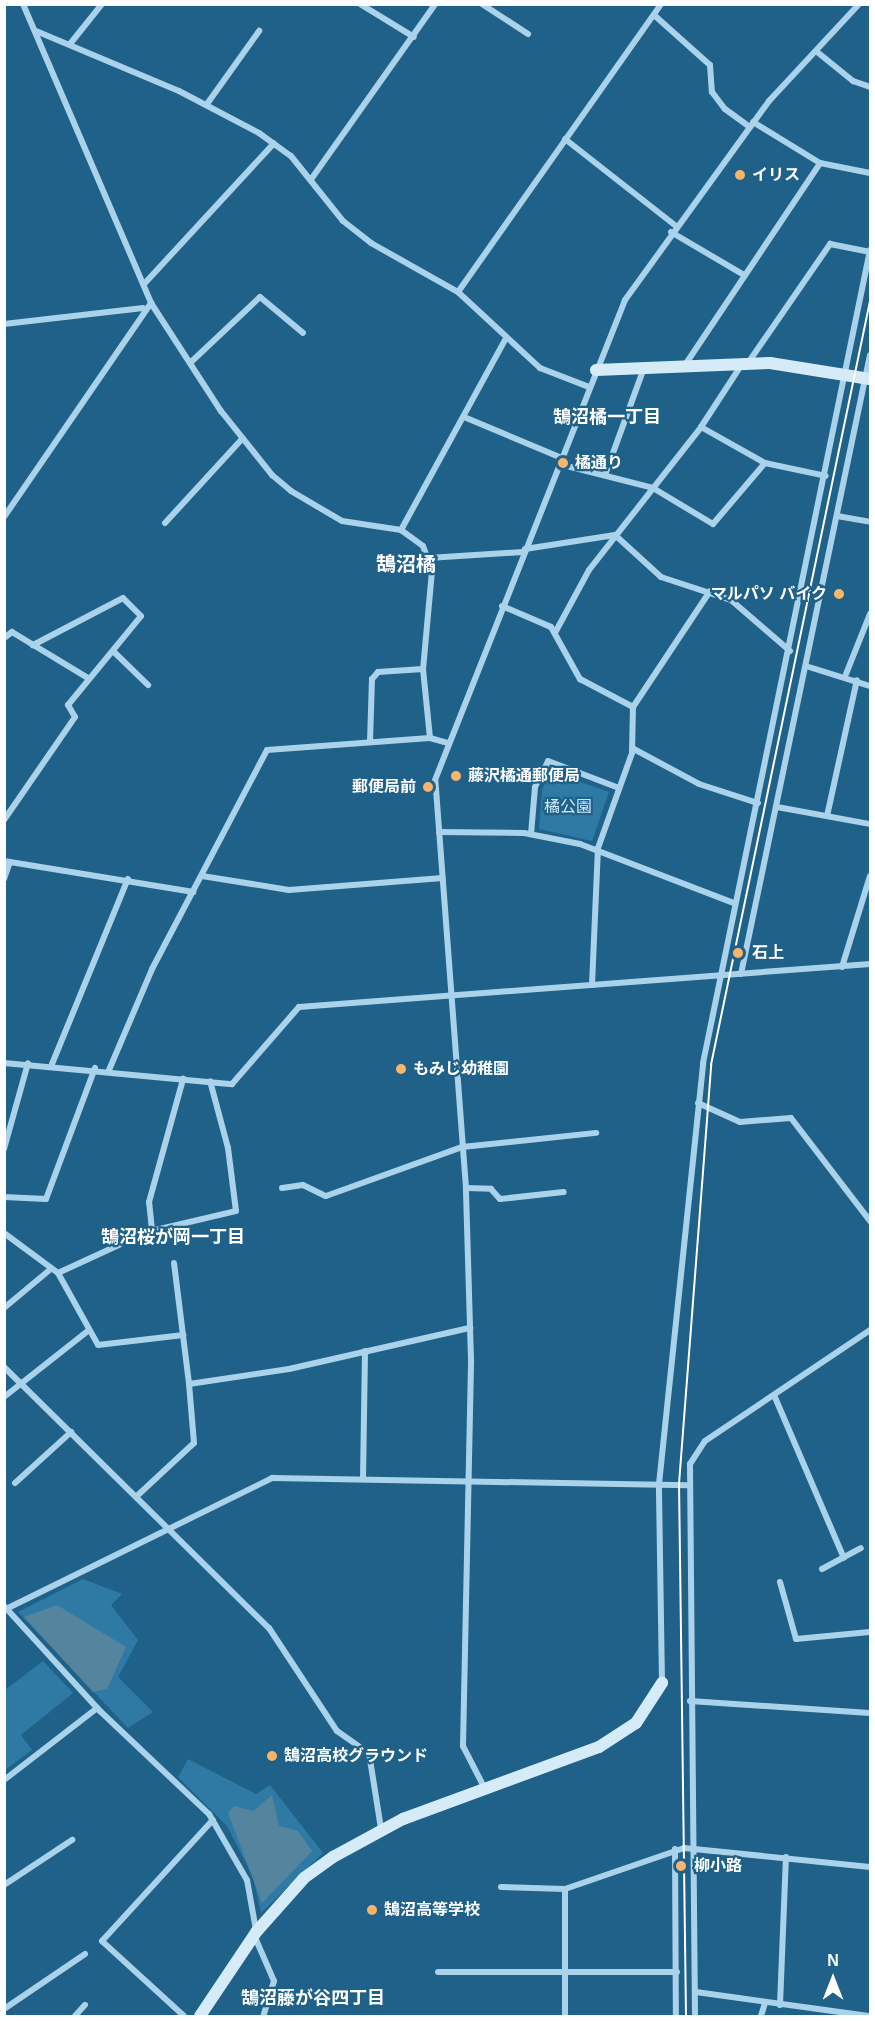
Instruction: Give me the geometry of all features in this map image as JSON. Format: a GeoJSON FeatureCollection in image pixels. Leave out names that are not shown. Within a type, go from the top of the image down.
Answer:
{"type":"FeatureCollection","features":[{"type":"Feature","properties":{"kind":"street"},"geometry":{"type":"LineString","coordinates":[[23,4],[145,283],[151,303],[243,438],[272,475],[342,521],[401,530],[423,546],[428,558],[432,595],[423,669],[430,738]]}},
{"type":"Feature","properties":{"kind":"street"},"geometry":{"type":"LineString","coordinates":[[70,44],[102,4]]}},
{"type":"Feature","properties":{"kind":"street"},"geometry":{"type":"LineString","coordinates":[[360,4],[414,37]]}},
{"type":"Feature","properties":{"kind":"street"},"geometry":{"type":"LineString","coordinates":[[312,178],[414,37],[435,4]]}},
{"type":"Feature","properties":{"kind":"street"},"geometry":{"type":"LineString","coordinates":[[482,4],[528,34]]}},
{"type":"Feature","properties":{"kind":"street"},"geometry":{"type":"LineString","coordinates":[[458,291],[661,4]]}},
{"type":"Feature","properties":{"kind":"street"},"geometry":{"type":"LineString","coordinates":[[485,1789],[463,1746],[470,1328],[466,1188],[453,993],[433,789],[448,743],[625,300],[671,232],[751,124],[857,5]]}},
{"type":"Feature","properties":{"kind":"street"},"geometry":{"type":"LineString","coordinates":[[654,15],[710,65],[712,92],[724,109],[820,163],[870,173]]}},
{"type":"Feature","properties":{"kind":"street"},"geometry":{"type":"LineString","coordinates":[[36,31],[207,104],[274,143],[312,178],[343,221],[371,243],[458,291],[506,340],[540,368],[589,387]]}},
{"type":"Feature","properties":{"kind":"street"},"geometry":{"type":"LineString","coordinates":[[207,104],[259,31]]}},
{"type":"Feature","properties":{"kind":"street"},"geometry":{"type":"LineString","coordinates":[[816,51],[854,81],[870,87]]}},
{"type":"Feature","properties":{"kind":"street"},"geometry":{"type":"LineString","coordinates":[[565,139],[676,226]]}},
{"type":"Feature","properties":{"kind":"street"},"geometry":{"type":"LineString","coordinates":[[145,283],[274,143]]}},
{"type":"Feature","properties":{"kind":"street"},"geometry":{"type":"LineString","coordinates":[[685,366],[820,163]]}},
{"type":"Feature","properties":{"kind":"street"},"geometry":{"type":"LineString","coordinates":[[671,232],[744,275]]}},
{"type":"Feature","properties":{"kind":"street"},"geometry":{"type":"LineString","coordinates":[[200,2016],[255,1933],[304,1878],[381,1829],[621,1736],[648,1709],[662,1683],[659,1484],[698,1103],[734,903],[790,651],[870,251],[830,244],[701,427],[615,535],[570,599],[556,631]]}},
{"type":"Feature","properties":{"kind":"street"},"geometry":{"type":"LineString","coordinates":[[190,363],[260,297],[303,333]]}},
{"type":"Feature","properties":{"kind":"street"},"geometry":{"type":"LineString","coordinates":[[4,517],[143,308],[151,303]]}},
{"type":"Feature","properties":{"kind":"street"},"geometry":{"type":"LineString","coordinates":[[4,324],[143,308]]}},
{"type":"Feature","properties":{"kind":"street"},"geometry":{"type":"LineString","coordinates":[[401,530],[506,340]]}},
{"type":"Feature","properties":{"kind":"street"},"geometry":{"type":"LineString","coordinates":[[741,974],[809,667],[837,516],[868,378],[870,355]]}},
{"type":"Feature","properties":{"kind":"street"},"geometry":{"type":"LineString","coordinates":[[596,370],[796,364],[868,378]]}},
{"type":"Feature","properties":{"kind":"street"},"geometry":{"type":"LineString","coordinates":[[605,475],[644,368]]}},
{"type":"Feature","properties":{"kind":"street"},"geometry":{"type":"LineString","coordinates":[[464,417],[560,461],[653,488],[713,524],[765,463]]}},
{"type":"Feature","properties":{"kind":"street"},"geometry":{"type":"LineString","coordinates":[[701,427],[765,463],[826,476]]}},
{"type":"Feature","properties":{"kind":"street"},"geometry":{"type":"LineString","coordinates":[[165,523],[243,438]]}},
{"type":"Feature","properties":{"kind":"street"},"geometry":{"type":"LineString","coordinates":[[837,516],[870,522]]}},
{"type":"Feature","properties":{"kind":"street"},"geometry":{"type":"LineString","coordinates":[[615,535],[661,577],[710,591],[746,611],[790,651]]}},
{"type":"Feature","properties":{"kind":"street"},"geometry":{"type":"LineString","coordinates":[[428,558],[524,550],[615,535]]}},
{"type":"Feature","properties":{"kind":"street"},"geometry":{"type":"LineString","coordinates":[[592,985],[598,848],[632,748],[633,707],[710,591]]}},
{"type":"Feature","properties":{"kind":"street"},"geometry":{"type":"LineString","coordinates":[[4,820],[75,717],[68,705],[141,616],[123,598],[33,645]]}},
{"type":"Feature","properties":{"kind":"street"},"geometry":{"type":"LineString","coordinates":[[502,606],[556,631],[580,679],[633,707]]}},
{"type":"Feature","properties":{"kind":"street"},"geometry":{"type":"LineString","coordinates":[[846,674],[870,614]]}},
{"type":"Feature","properties":{"kind":"street"},"geometry":{"type":"LineString","coordinates":[[4,638],[12,632],[88,678]]}},
{"type":"Feature","properties":{"kind":"street"},"geometry":{"type":"LineString","coordinates":[[113,651],[148,685]]}},
{"type":"Feature","properties":{"kind":"street"},"geometry":{"type":"LineString","coordinates":[[809,667],[846,674],[870,686]]}},
{"type":"Feature","properties":{"kind":"street"},"geometry":{"type":"LineString","coordinates":[[370,742],[372,679],[378,672],[423,669]]}},
{"type":"Feature","properties":{"kind":"street"},"geometry":{"type":"LineString","coordinates":[[827,816],[858,681]]}},
{"type":"Feature","properties":{"kind":"street"},"geometry":{"type":"LineString","coordinates":[[109,1070],[152,969],[267,750],[430,738],[448,743]]}},
{"type":"Feature","properties":{"kind":"street"},"geometry":{"type":"LineString","coordinates":[[632,748],[699,784],[758,803]]}},
{"type":"Feature","properties":{"kind":"street"},"geometry":{"type":"LineString","coordinates":[[531,834],[535,787],[548,762],[619,788]]}},
{"type":"Feature","properties":{"kind":"street"},"geometry":{"type":"LineString","coordinates":[[777,807],[870,824]]}},
{"type":"Feature","properties":{"kind":"street"},"geometry":{"type":"LineString","coordinates":[[439,832],[531,834],[598,848],[734,903]]}},
{"type":"Feature","properties":{"kind":"street"},"geometry":{"type":"LineString","coordinates":[[4,879],[7,862],[129,879],[193,892]]}},
{"type":"Feature","properties":{"kind":"street"},"geometry":{"type":"LineString","coordinates":[[202,876],[289,890],[443,878]]}},
{"type":"Feature","properties":{"kind":"street"},"geometry":{"type":"LineString","coordinates":[[842,967],[870,876]]}},
{"type":"Feature","properties":{"kind":"street"},"geometry":{"type":"LineString","coordinates":[[52,1064],[129,879]]}},
{"type":"Feature","properties":{"kind":"street"},"geometry":{"type":"LineString","coordinates":[[4,1063],[52,1064],[210,1082],[237,1082],[299,1007],[453,993],[870,964]]}},
{"type":"Feature","properties":{"kind":"street"},"geometry":{"type":"LineString","coordinates":[[4,1149],[28,1063]]}},
{"type":"Feature","properties":{"kind":"street"},"geometry":{"type":"LineString","coordinates":[[4,1197],[46,1199],[95,1068]]}},
{"type":"Feature","properties":{"kind":"street"},"geometry":{"type":"LineString","coordinates":[[152,1230],[149,1202],[183,1079]]}},
{"type":"Feature","properties":{"kind":"street"},"geometry":{"type":"LineString","coordinates":[[58,1273],[152,1230],[236,1211],[228,1148],[210,1082]]}},
{"type":"Feature","properties":{"kind":"street"},"geometry":{"type":"LineString","coordinates":[[698,1103],[740,1122],[791,1118],[870,1221]]}},
{"type":"Feature","properties":{"kind":"street"},"geometry":{"type":"LineString","coordinates":[[282,1188],[303,1185],[326,1196],[462,1147],[596,1133]]}},
{"type":"Feature","properties":{"kind":"street"},"geometry":{"type":"LineString","coordinates":[[466,1188],[491,1189],[500,1199],[564,1192]]}},
{"type":"Feature","properties":{"kind":"street"},"geometry":{"type":"LineString","coordinates":[[4,1233],[58,1273],[98,1345],[183,1335]]}},
{"type":"Feature","properties":{"kind":"street"},"geometry":{"type":"LineString","coordinates":[[138,1495],[194,1443],[174,1263]]}},
{"type":"Feature","properties":{"kind":"street"},"geometry":{"type":"LineString","coordinates":[[4,1308],[52,1268]]}},
{"type":"Feature","properties":{"kind":"street"},"geometry":{"type":"LineString","coordinates":[[189,1384],[365,1351],[470,1328]]}},
{"type":"Feature","properties":{"kind":"street"},"geometry":{"type":"LineString","coordinates":[[4,1397],[89,1330]]}},
{"type":"Feature","properties":{"kind":"street"},"geometry":{"type":"LineString","coordinates":[[695,2016],[688,1485],[696,1449],[870,1330]]}},
{"type":"Feature","properties":{"kind":"street"},"geometry":{"type":"LineString","coordinates":[[363,1479],[365,1351]]}},
{"type":"Feature","properties":{"kind":"street"},"geometry":{"type":"LineString","coordinates":[[4,1367],[138,1495],[268,1628],[337,1731],[365,1748],[381,1829]]}},
{"type":"Feature","properties":{"kind":"street"},"geometry":{"type":"LineString","coordinates":[[774,1395],[844,1557]]}},
{"type":"Feature","properties":{"kind":"street"},"geometry":{"type":"LineString","coordinates":[[15,1483],[71,1432]]}},
{"type":"Feature","properties":{"kind":"street"},"geometry":{"type":"LineString","coordinates":[[263,2016],[274,1981],[255,1933],[247,1880],[213,1820],[97,1708],[5,1608],[169,1526],[272,1478],[688,1485]]}},
{"type":"Feature","properties":{"kind":"street"},"geometry":{"type":"LineString","coordinates":[[822,1569],[861,1548]]}},
{"type":"Feature","properties":{"kind":"street"},"geometry":{"type":"LineString","coordinates":[[780,1582],[796,1639],[870,1632]]}},
{"type":"Feature","properties":{"kind":"street"},"geometry":{"type":"LineString","coordinates":[[690,1701],[870,1713]]}},
{"type":"Feature","properties":{"kind":"street"},"geometry":{"type":"LineString","coordinates":[[4,1780],[97,1708]]}},
{"type":"Feature","properties":{"kind":"street"},"geometry":{"type":"LineString","coordinates":[[184,2016],[102,1941],[213,1820]]}},
{"type":"Feature","properties":{"kind":"street"},"geometry":{"type":"LineString","coordinates":[[4,1885],[72,1840]]}},
{"type":"Feature","properties":{"kind":"street"},"geometry":{"type":"LineString","coordinates":[[501,1887],[565,1889],[675,1849],[693,1848],[870,1867]]}},
{"type":"Feature","properties":{"kind":"street"},"geometry":{"type":"LineString","coordinates":[[675,1849],[676,2016]]}},
{"type":"Feature","properties":{"kind":"street"},"geometry":{"type":"LineString","coordinates":[[780,2005],[786,1857]]}},
{"type":"Feature","properties":{"kind":"street"},"geometry":{"type":"LineString","coordinates":[[565,1889],[565,2016]]}},
{"type":"Feature","properties":{"kind":"street"},"geometry":{"type":"LineString","coordinates":[[4,2009],[85,1954]]}},
{"type":"Feature","properties":{"kind":"street"},"geometry":{"type":"LineString","coordinates":[[438,1972],[677,1972]]}},
{"type":"Feature","properties":{"kind":"street"},"geometry":{"type":"LineString","coordinates":[[696,1992],[870,2016]]}},
{"type":"Feature","properties":{"kind":"street"},"geometry":{"type":"LineString","coordinates":[[761,2016],[765,2002]]}},
{"type":"Feature","properties":{"kind":"street"},"geometry":{"type":"LineString","coordinates":[[75,2016],[85,2005]]}},
{"type":"Feature","properties":{"kind":"street"},"geometry":{"type":"LineString","coordinates":[[801,2016],[802,2008]]}},
{"type":"Feature","properties":{"kind":"green space","name":"橘公園"},"geometry":{"type":"Polygon","coordinates":[[[550,771],[609,792],[592,841],[539,829],[542,790],[550,771]]]}},
{"type":"Feature","properties":{"kind":"green space"},"geometry":{"type":"Polygon","coordinates":[[[83,1579],[122,1594],[111,1605],[138,1640],[118,1677],[153,1712],[128,1728],[18,1612],[83,1579]]]}},
{"type":"Feature","properties":{"kind":"green space"},"geometry":{"type":"Polygon","coordinates":[[[43,1661],[73,1693],[21,1735],[32,1750],[5,1770],[5,1690],[43,1661]]]}},
{"type":"Feature","properties":{"kind":"green space"},"geometry":{"type":"Polygon","coordinates":[[[188,1759],[256,1794],[270,1785],[323,1853],[261,1913],[253,1877],[227,1826],[178,1777],[188,1759]]]}},
{"type":"Feature","properties":{"kind":"shaded area"},"geometry":{"type":"Polygon","coordinates":[[[57,1605],[126,1647],[107,1689],[93,1692],[24,1617],[57,1605]]]}},
{"type":"Feature","properties":{"kind":"shaded area"},"geometry":{"type":"Polygon","coordinates":[[[272,1795],[279,1826],[298,1831],[312,1851],[262,1903],[228,1813],[234,1806],[253,1811],[272,1795]]]}},
{"type":"Feature","properties":{"kind":"tram line"},"geometry":{"type":"LineString","coordinates":[[686,2016],[679,1484],[711,1065],[870,301]]}},
{"type":"Feature","properties":{"kind":"place","name":"イリス"},"geometry":{"type":"Point","coordinates":[740,175]}},
{"type":"Feature","properties":{"kind":"place","name":"橘通り"},"geometry":{"type":"Point","coordinates":[563,463]}},
{"type":"Feature","properties":{"kind":"place","name":"マルパソ バイク"},"geometry":{"type":"Point","coordinates":[839,594]}},
{"type":"Feature","properties":{"kind":"place","name":"藤沢橘通郵便局"},"geometry":{"type":"Point","coordinates":[456,776]}},
{"type":"Feature","properties":{"kind":"place","name":"郵便局前"},"geometry":{"type":"Point","coordinates":[428,787]}},
{"type":"Feature","properties":{"kind":"place","name":"石上"},"geometry":{"type":"Point","coordinates":[738,953]}},
{"type":"Feature","properties":{"kind":"place","name":"もみじ幼稚園"},"geometry":{"type":"Point","coordinates":[401,1069]}},
{"type":"Feature","properties":{"kind":"place","name":"鵠沼高校グラウンド"},"geometry":{"type":"Point","coordinates":[272,1756]}},
{"type":"Feature","properties":{"kind":"place","name":"柳小路"},"geometry":{"type":"Point","coordinates":[681,1866]}},
{"type":"Feature","properties":{"kind":"place","name":"鵠沼高等学校"},"geometry":{"type":"Point","coordinates":[372,1910]}},
{"type":"Feature","properties":{"kind":"district","name":"鵠沼橘一丁目"},"geometry":{"type":"Point","coordinates":[607,417]}},
{"type":"Feature","properties":{"kind":"district","name":"鵠沼橘"},"geometry":{"type":"Point","coordinates":[406,564]}},
{"type":"Feature","properties":{"kind":"district","name":"鵠沼桜が岡一丁目"},"geometry":{"type":"Point","coordinates":[173,1237]}},
{"type":"Feature","properties":{"kind":"district","name":"鵠沼藤が谷四丁目"},"geometry":{"type":"Point","coordinates":[313,1998]}}]}
